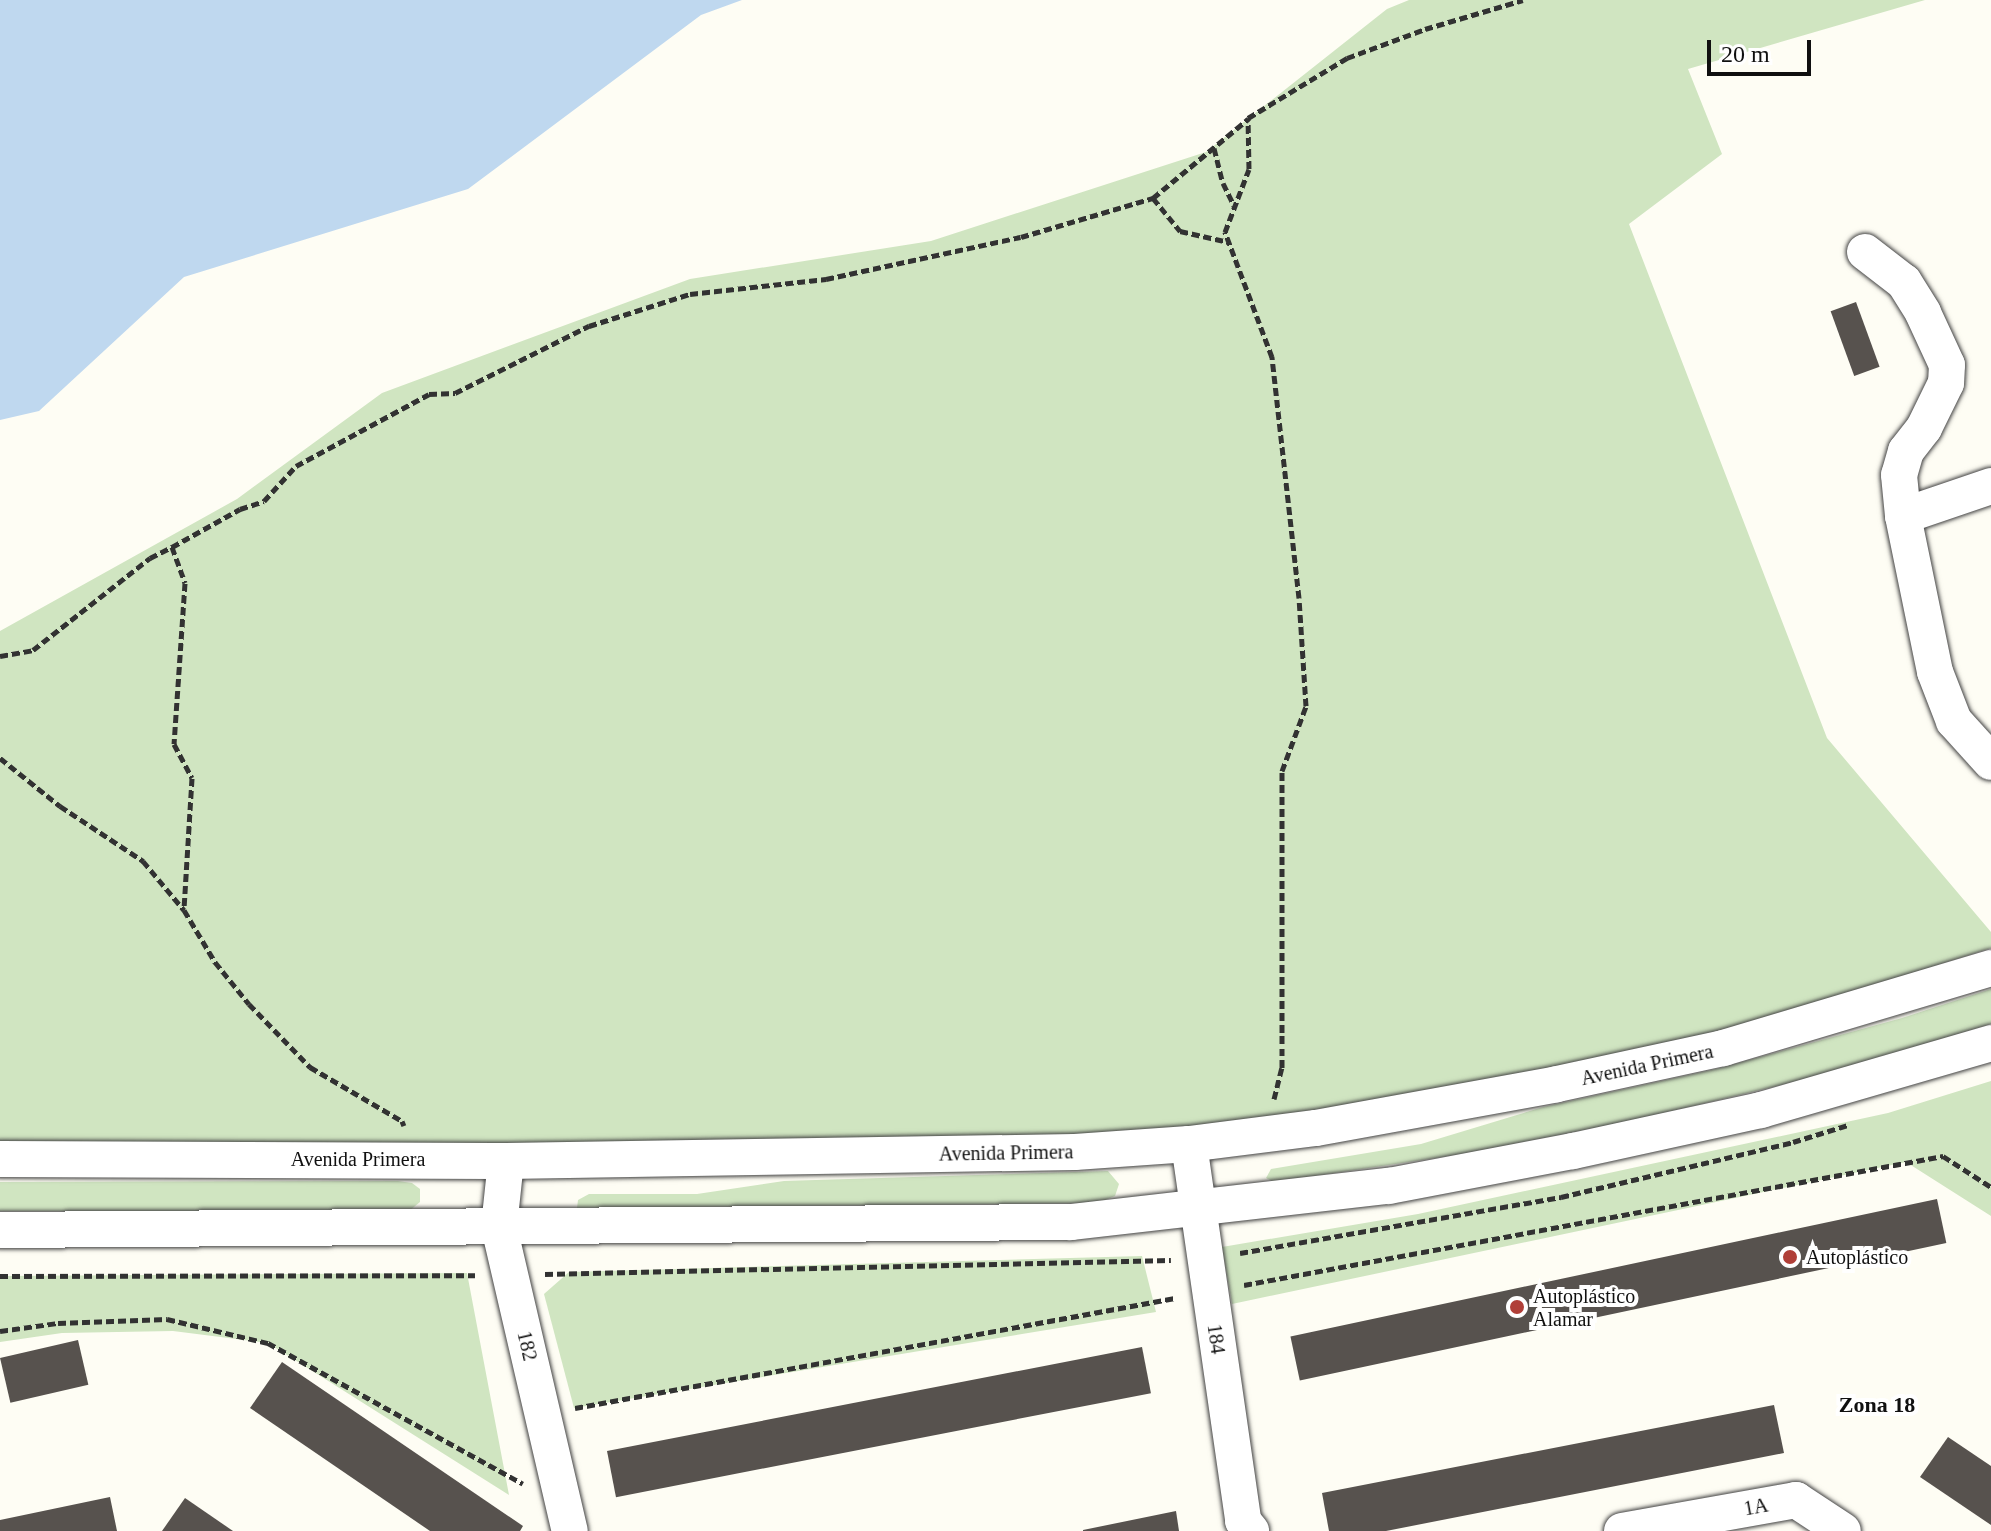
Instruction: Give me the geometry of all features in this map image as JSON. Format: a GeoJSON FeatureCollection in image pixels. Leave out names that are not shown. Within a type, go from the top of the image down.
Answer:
{"type":"FeatureCollection","features":[{"type":"Feature","properties":{"kind":"street"},"geometry":{"type":"LineString","coordinates":[[1865,252],[1904,282],[1923,313],[1947,365],[1946,383],[1924,428],[1906,451],[1899,475],[1903,516],[1935,672],[1954,721],[1991,762]]}},
{"type":"Feature","properties":{"kind":"street"},"geometry":{"type":"LineString","coordinates":[[1903,516],[1991,486]]}},
{"type":"Feature","properties":{"kind":"street","name":"Avenida Primera"},"geometry":{"type":"LineString","coordinates":[[0,1159],[506,1161],[1075,1152],[1189,1144],[1264,1135],[1557,1084],[1723,1048],[1991,968]]}},
{"type":"Feature","properties":{"kind":"street"},"geometry":{"type":"LineString","coordinates":[[0,1230],[1071,1222],[1389,1186],[1573,1151],[1761,1110],[1991,1043]]}},
{"type":"Feature","properties":{"kind":"street","name":"184"},"geometry":{"type":"LineString","coordinates":[[1189,1144],[1243,1521],[1251,1531]]}},
{"type":"Feature","properties":{"kind":"street","name":"182"},"geometry":{"type":"LineString","coordinates":[[506,1161],[499,1227],[568,1519]]}},
{"type":"Feature","properties":{"kind":"street"},"geometry":{"type":"LineString","coordinates":[[1777,1512],[1843,1531]]}},
{"type":"Feature","properties":{"kind":"street","name":"1A"},"geometry":{"type":"LineString","coordinates":[[1622,1531],[1777,1512]]}},
{"type":"Feature","properties":{"kind":"path"},"geometry":{"type":"LineString","coordinates":[[0,656],[33,650],[150,558],[240,509],[264,501],[296,466],[429,394],[455,393],[589,326],[690,294],[826,279],[1021,237],[1153,198],[1248,118],[1347,58],[1425,29],[1523,0]]}},
{"type":"Feature","properties":{"kind":"path"},"geometry":{"type":"LineString","coordinates":[[1248,118],[1249,169],[1225,232],[1272,357],[1299,598],[1306,706],[1282,771],[1282,1068],[1264,1135]]}},
{"type":"Feature","properties":{"kind":"path"},"geometry":{"type":"LineString","coordinates":[[1213,147],[1223,183],[1235,207]]}},
{"type":"Feature","properties":{"kind":"path"},"geometry":{"type":"LineString","coordinates":[[1153,198],[1180,231],[1229,242]]}},
{"type":"Feature","properties":{"kind":"path"},"geometry":{"type":"LineString","coordinates":[[172,547],[185,583],[174,744],[192,778],[184,910]]}},
{"type":"Feature","properties":{"kind":"path"},"geometry":{"type":"LineString","coordinates":[[0,758],[60,806],[143,861],[184,910],[215,962],[249,1004],[310,1067],[402,1121],[418,1159]]}},
{"type":"Feature","properties":{"kind":"path"},"geometry":{"type":"LineString","coordinates":[[543,1414],[1943,1156],[1991,1187]]}},
{"type":"Feature","properties":{"kind":"path"},"geometry":{"type":"LineString","coordinates":[[0,1331],[58,1323],[167,1319],[268,1343],[568,1519]]}},
{"type":"Feature","properties":{"kind":"green space"},"geometry":{"type":"Polygon","coordinates":[[[1409,0],[1925,0],[1688,69],[1722,154],[1629,224],[1827,738],[1991,932],[1991,948],[1685,1046],[1180,1146],[0,1148],[0,631],[237,499],[382,393],[690,279],[931,241],[1206,152],[1387,9],[1409,0]]]}},
{"type":"Feature","properties":{"kind":"green space"},"geometry":{"type":"Polygon","coordinates":[[[1991,989],[1991,1024],[1831,1073],[1630,1121],[1463,1154],[1274,1182],[1266,1178],[1271,1169],[1421,1144],[1543,1107],[1716,1069],[1902,1018],[1991,989]]]}},
{"type":"Feature","properties":{"kind":"green space"},"geometry":{"type":"Polygon","coordinates":[[[1991,1081],[1991,1216],[1906,1162],[1232,1304],[1222,1247],[1418,1214],[1888,1113],[1991,1081]]]}},
{"type":"Feature","properties":{"kind":"green space"},"geometry":{"type":"Polygon","coordinates":[[[1108,1171],[1119,1184],[1115,1196],[1097,1203],[577,1208],[578,1200],[589,1194],[697,1194],[784,1181],[1108,1171]]]}},
{"type":"Feature","properties":{"kind":"green space"},"geometry":{"type":"Polygon","coordinates":[[[0,1182],[412,1183],[420,1189],[420,1202],[409,1211],[0,1211],[0,1182]]]}},
{"type":"Feature","properties":{"kind":"green space"},"geometry":{"type":"Polygon","coordinates":[[[1142,1256],[1156,1312],[574,1408],[544,1294],[569,1272],[1142,1256]]]}},
{"type":"Feature","properties":{"kind":"green space"},"geometry":{"type":"Polygon","coordinates":[[[467,1273],[509,1495],[268,1343],[173,1331],[62,1333],[0,1342],[0,1276],[467,1273]]]}},
{"type":"Feature","properties":{"kind":"water"},"geometry":{"type":"Polygon","coordinates":[[[0,0],[742,0],[701,15],[468,189],[184,277],[39,411],[0,420],[0,0]]]}},
{"type":"Feature","properties":{"kind":"building"},"geometry":{"type":"Polygon","coordinates":[[[1856,302],[1880,367],[1854,376],[1831,311],[1856,302]]]}},
{"type":"Feature","properties":{"kind":"building"},"geometry":{"type":"Polygon","coordinates":[[[1937,1199],[1946,1243],[1300,1380],[1290,1336],[1937,1199]]]}},
{"type":"Feature","properties":{"kind":"building"},"geometry":{"type":"Polygon","coordinates":[[[78,1340],[88,1385],[10,1403],[0,1358],[78,1340]]]}},
{"type":"Feature","properties":{"kind":"building"},"geometry":{"type":"Polygon","coordinates":[[[1142,1347],[1151,1393],[616,1497],[607,1451],[1142,1347]]]}},
{"type":"Feature","properties":{"kind":"building"},"geometry":{"type":"Polygon","coordinates":[[[282,1362],[523,1526],[520,1531],[430,1531],[250,1408],[282,1362]]]}},
{"type":"Feature","properties":{"kind":"building"},"geometry":{"type":"Polygon","coordinates":[[[1774,1405],[1784,1453],[1386,1531],[1329,1531],[1322,1493],[1774,1405]]]}},
{"type":"Feature","properties":{"kind":"building"},"geometry":{"type":"Polygon","coordinates":[[[1948,1437],[1991,1466],[1991,1525],[1920,1477],[1948,1437]]]}},
{"type":"Feature","properties":{"kind":"building"},"geometry":{"type":"Polygon","coordinates":[[[110,1497],[117,1531],[0,1531],[0,1520],[110,1497]]]}},
{"type":"Feature","properties":{"kind":"building"},"geometry":{"type":"Polygon","coordinates":[[[185,1498],[233,1531],[162,1531],[185,1498]]]}},
{"type":"Feature","properties":{"kind":"building"},"geometry":{"type":"Polygon","coordinates":[[[1176,1511],[1179,1531],[1083,1531],[1083,1530],[1176,1511]]]}},
{"type":"Feature","properties":{"kind":"place","name":"Autoplástico"},"geometry":{"type":"Point","coordinates":[1790,1257]}},
{"type":"Feature","properties":{"kind":"place","name":"Autoplástico Alamar"},"geometry":{"type":"Point","coordinates":[1517,1307]}},
{"type":"Feature","properties":{"kind":"district","name":"Zona 18"},"geometry":{"type":"Point","coordinates":[1877,1405]}}]}
